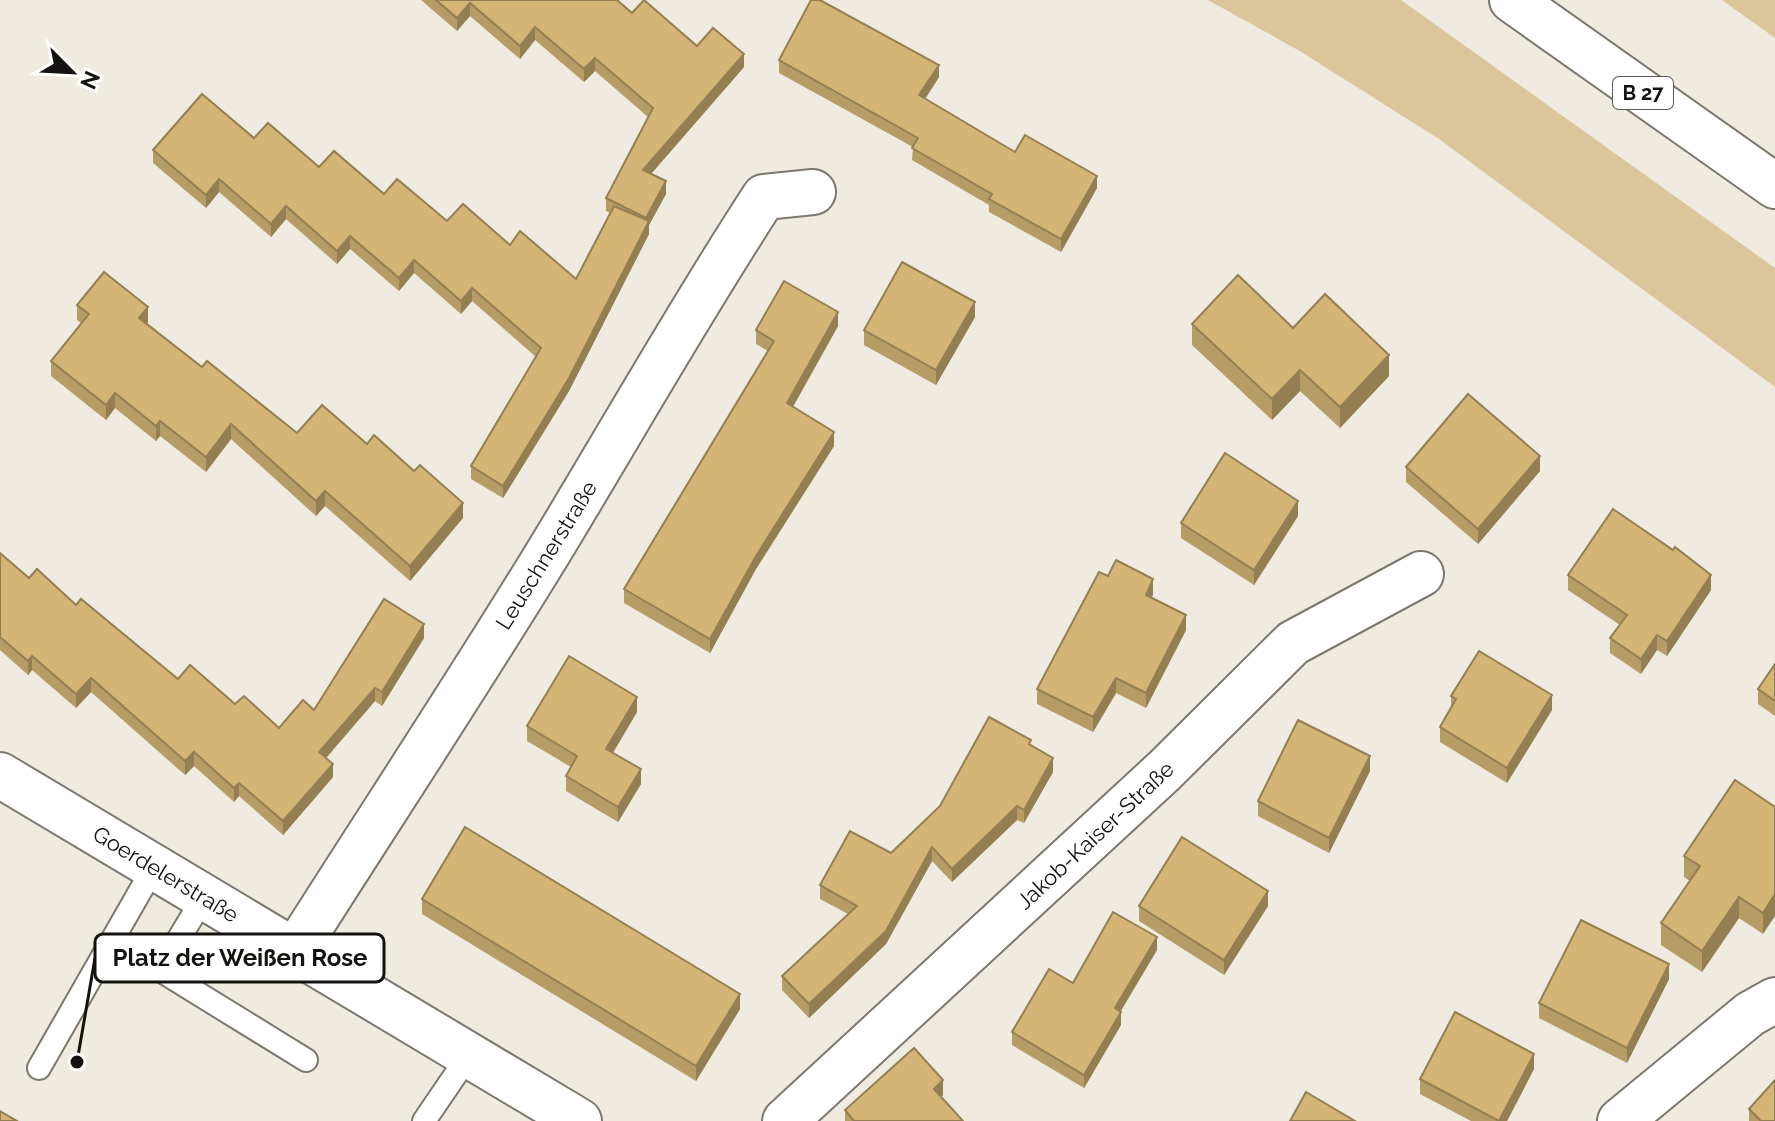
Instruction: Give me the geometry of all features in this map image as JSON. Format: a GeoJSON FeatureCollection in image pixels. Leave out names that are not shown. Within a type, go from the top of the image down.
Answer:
{"type":"FeatureCollection","features":[{"type":"Feature","properties":{"kind":"main road","name":"B 27"},"geometry":{"type":"LineString","coordinates":[[1512,0],[1775,186]]}},
{"type":"Feature","properties":{"kind":"main road","name":"Leuschnerstraße"},"geometry":{"type":"LineString","coordinates":[[295,951],[487,652],[634,411],[692,307],[764,197],[813,192]]}},
{"type":"Feature","properties":{"kind":"main road","name":"Jakob-Kaiser-Straße"},"geometry":{"type":"LineString","coordinates":[[785,1121],[1141,793],[1293,643],[1421,574]]}},
{"type":"Feature","properties":{"kind":"main road","name":"Goerdelerstraße"},"geometry":{"type":"LineString","coordinates":[[0,775],[579,1121]]}},
{"type":"Feature","properties":{"kind":"main road"},"geometry":{"type":"LineString","coordinates":[[1620,1121],[1750,1014],[1775,1000]]}},
{"type":"Feature","properties":{"kind":"lane"},"geometry":{"type":"LineString","coordinates":[[39,1068],[154,867]]}},
{"type":"Feature","properties":{"kind":"lane"},"geometry":{"type":"LineString","coordinates":[[204,897],[160,970],[306,1060]]}},
{"type":"Feature","properties":{"kind":"lane"},"geometry":{"type":"LineString","coordinates":[[424,1121],[469,1055]]}},
{"type":"Feature","properties":{"kind":"shaded area"},"geometry":{"type":"Polygon","coordinates":[[[1208,0],[1401,0],[1775,268],[1775,387],[1439,139],[1298,50],[1208,0]]]}},
{"type":"Feature","properties":{"kind":"shaded area"},"geometry":{"type":"Polygon","coordinates":[[[1722,0],[1775,0],[1775,38],[1722,0]]]}},
{"type":"Feature","properties":{"kind":"building"},"geometry":{"type":"Polygon","coordinates":[[[436,0],[617,0],[632,13],[644,0],[697,46],[713,28],[744,54],[643,170],[666,181],[646,218],[606,198],[653,108],[595,58],[584,69],[535,27],[520,46],[470,3],[457,18],[436,0]]]}},
{"type":"Feature","properties":{"kind":"building"},"geometry":{"type":"Polygon","coordinates":[[[811,0],[820,0],[939,65],[919,95],[1015,152],[1025,135],[1097,176],[1061,239],[989,199],[992,194],[912,148],[918,138],[779,60],[811,0]]]}},
{"type":"Feature","properties":{"kind":"building"},"geometry":{"type":"Polygon","coordinates":[[[202,94],[254,138],[268,123],[319,167],[334,151],[384,194],[397,179],[447,221],[463,204],[510,245],[520,231],[576,279],[614,206],[649,221],[569,378],[503,486],[471,466],[541,348],[472,288],[461,301],[414,260],[399,278],[350,236],[337,251],[286,206],[271,224],[219,179],[206,195],[153,150],[202,94]]]}},
{"type":"Feature","properties":{"kind":"building"},"geometry":{"type":"Polygon","coordinates":[[[902,262],[975,302],[936,370],[864,330],[902,262]]]}},
{"type":"Feature","properties":{"kind":"building"},"geometry":{"type":"Polygon","coordinates":[[[104,272],[148,307],[139,318],[202,367],[207,361],[297,433],[322,405],[367,444],[374,435],[414,471],[420,465],[463,503],[410,566],[325,491],[316,501],[231,424],[206,457],[160,421],[156,426],[115,393],[106,405],[51,361],[89,314],[77,305],[104,272]]]}},
{"type":"Feature","properties":{"kind":"building"},"geometry":{"type":"Polygon","coordinates":[[[1238,275],[1293,328],[1325,294],[1389,355],[1340,407],[1300,370],[1272,399],[1192,324],[1238,275]]]}},
{"type":"Feature","properties":{"kind":"building"},"geometry":{"type":"Polygon","coordinates":[[[784,281],[838,312],[787,403],[834,432],[756,556],[710,639],[624,589],[774,341],[756,330],[784,281]]]}},
{"type":"Feature","properties":{"kind":"building"},"geometry":{"type":"Polygon","coordinates":[[[1468,394],[1540,456],[1478,529],[1406,467],[1468,394]]]}},
{"type":"Feature","properties":{"kind":"building"},"geometry":{"type":"Polygon","coordinates":[[[1225,453],[1298,501],[1254,570],[1181,523],[1225,453]]]}},
{"type":"Feature","properties":{"kind":"building"},"geometry":{"type":"Polygon","coordinates":[[[1613,509],[1673,550],[1675,547],[1711,575],[1667,641],[1657,635],[1641,659],[1610,638],[1627,615],[1568,575],[1613,509]]]}},
{"type":"Feature","properties":{"kind":"building"},"geometry":{"type":"Polygon","coordinates":[[[0,553],[29,578],[37,569],[76,605],[81,599],[178,679],[190,665],[235,704],[244,696],[279,728],[303,700],[314,710],[384,599],[424,624],[382,692],[375,688],[319,752],[333,764],[283,821],[239,783],[234,788],[194,752],[185,761],[91,678],[76,694],[32,656],[28,661],[0,637],[0,553]]]}},
{"type":"Feature","properties":{"kind":"building"},"geometry":{"type":"Polygon","coordinates":[[[1116,560],[1153,579],[1146,595],[1186,615],[1146,693],[1116,678],[1093,717],[1037,689],[1099,572],[1108,576],[1116,560]]]}},
{"type":"Feature","properties":{"kind":"building"},"geometry":{"type":"Polygon","coordinates":[[[1479,651],[1552,695],[1507,768],[1440,727],[1456,699],[1451,696],[1479,651]]]}},
{"type":"Feature","properties":{"kind":"building"},"geometry":{"type":"Polygon","coordinates":[[[569,656],[637,697],[606,749],[641,769],[618,807],[566,776],[577,756],[527,726],[569,656]]]}},
{"type":"Feature","properties":{"kind":"building"},"geometry":{"type":"Polygon","coordinates":[[[1775,664],[1775,701],[1758,689],[1775,664]]]}},
{"type":"Feature","properties":{"kind":"building"},"geometry":{"type":"Polygon","coordinates":[[[989,717],[1031,740],[1029,744],[1053,758],[1024,810],[1017,806],[952,869],[932,847],[886,931],[809,1004],[782,976],[857,906],[820,885],[850,831],[891,853],[940,806],[989,717]]]}},
{"type":"Feature","properties":{"kind":"building"},"geometry":{"type":"Polygon","coordinates":[[[1298,720],[1370,756],[1329,838],[1258,801],[1298,720]]]}},
{"type":"Feature","properties":{"kind":"building"},"geometry":{"type":"Polygon","coordinates":[[[1735,780],[1775,807],[1775,894],[1763,913],[1739,897],[1702,951],[1661,923],[1700,866],[1684,856],[1735,780]]]}},
{"type":"Feature","properties":{"kind":"building"},"geometry":{"type":"Polygon","coordinates":[[[465,827],[740,994],[696,1066],[422,899],[465,827]]]}},
{"type":"Feature","properties":{"kind":"building"},"geometry":{"type":"Polygon","coordinates":[[[1182,837],[1268,891],[1224,960],[1139,906],[1182,837]]]}},
{"type":"Feature","properties":{"kind":"building"},"geometry":{"type":"Polygon","coordinates":[[[1113,912],[1157,937],[1115,1008],[1121,1012],[1084,1075],[1012,1032],[1049,969],[1073,983],[1113,912]]]}},
{"type":"Feature","properties":{"kind":"building"},"geometry":{"type":"Polygon","coordinates":[[[1581,920],[1669,964],[1627,1048],[1539,1003],[1581,920]]]}},
{"type":"Feature","properties":{"kind":"building"},"geometry":{"type":"Polygon","coordinates":[[[1455,1012],[1534,1054],[1499,1121],[1420,1079],[1455,1012]]]}},
{"type":"Feature","properties":{"kind":"building"},"geometry":{"type":"Polygon","coordinates":[[[914,1048],[943,1080],[934,1089],[963,1121],[854,1121],[845,1110],[914,1048]]]}},
{"type":"Feature","properties":{"kind":"building"},"geometry":{"type":"Polygon","coordinates":[[[1775,1080],[1775,1121],[1761,1121],[1749,1109],[1775,1080]]]}},
{"type":"Feature","properties":{"kind":"building"},"geometry":{"type":"Polygon","coordinates":[[[1306,1092],[1355,1121],[1290,1121],[1306,1092]]]}},
{"type":"Feature","properties":{"kind":"building"},"geometry":{"type":"Polygon","coordinates":[[[0,1111],[17,1121],[0,1121],[0,1111]]]}},
{"type":"Feature","properties":{"kind":"place","name":"Platz der Weißen Rose"},"geometry":{"type":"Point","coordinates":[77,1062]}}]}
